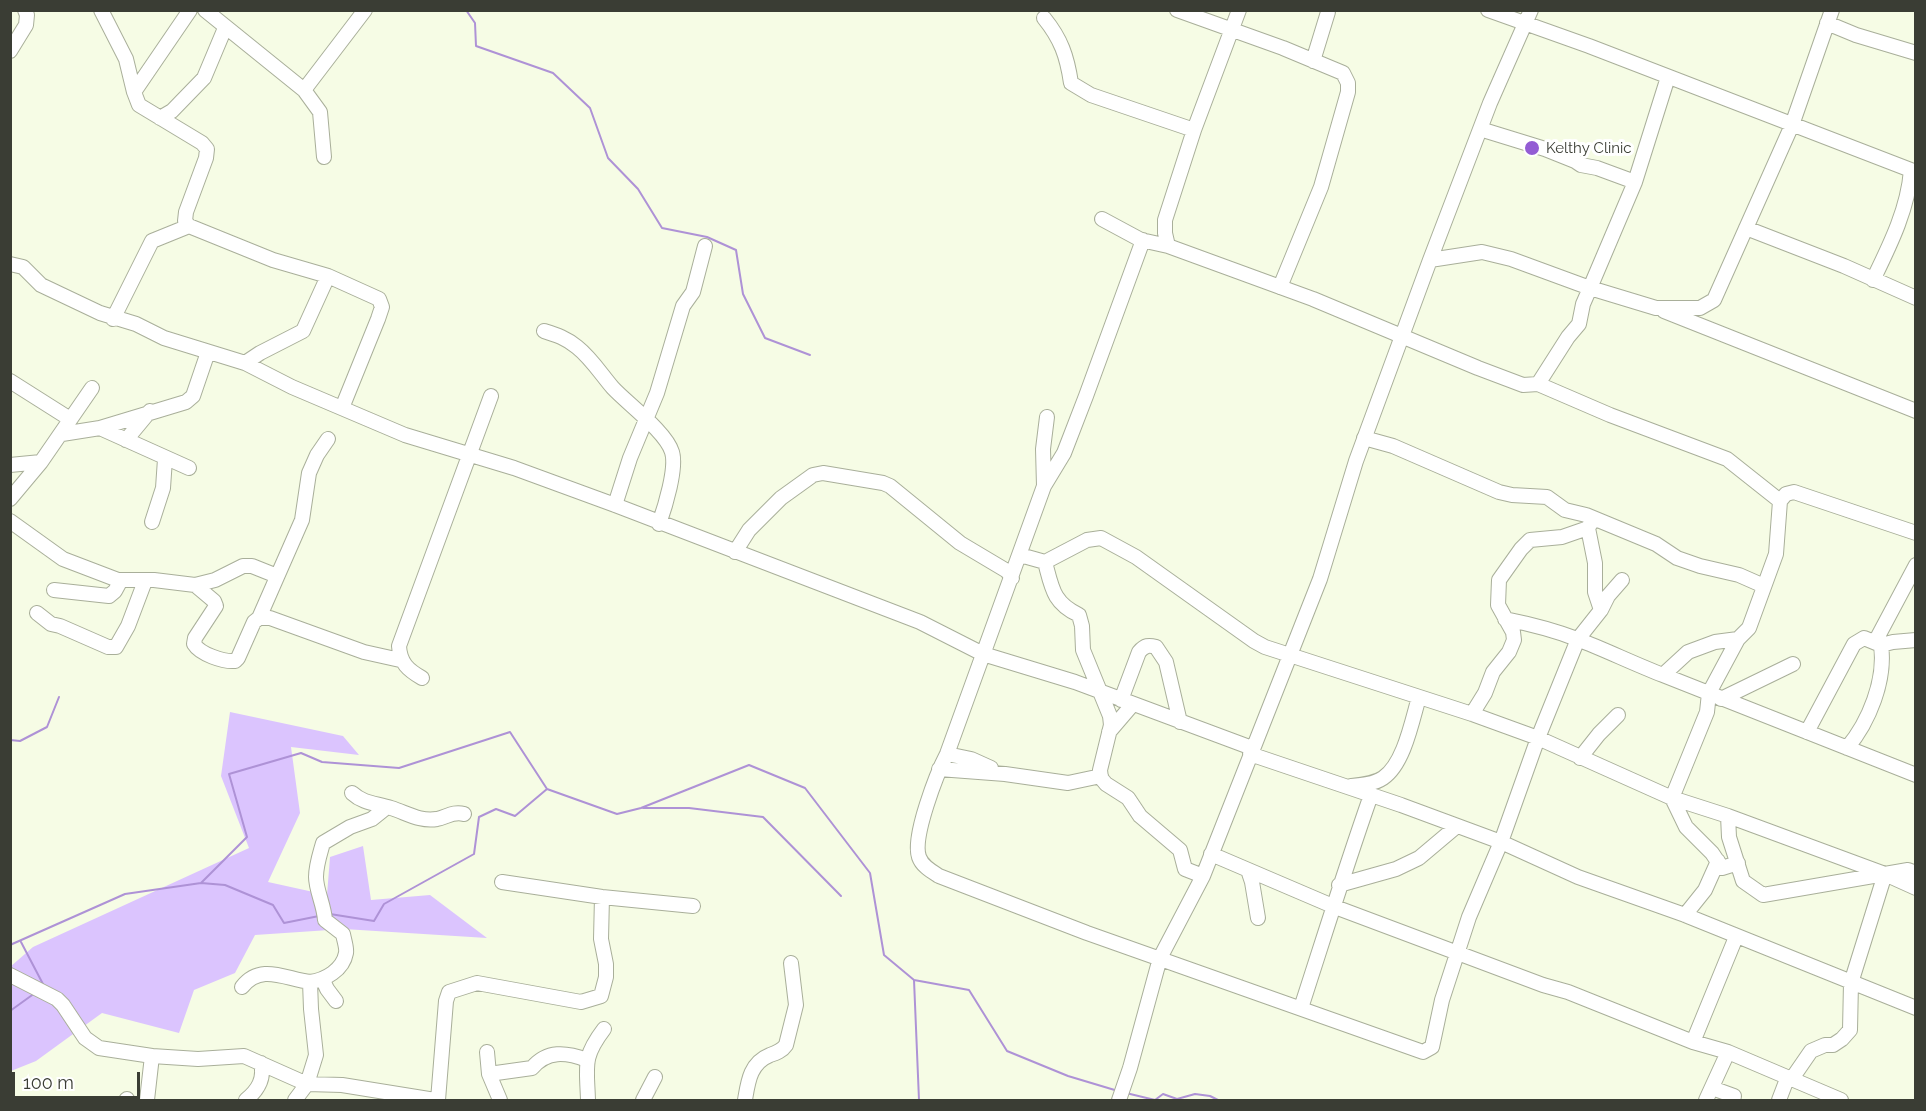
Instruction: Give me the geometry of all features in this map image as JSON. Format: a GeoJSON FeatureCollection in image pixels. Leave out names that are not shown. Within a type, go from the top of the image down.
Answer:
{"type":"FeatureCollection","features":[{"type":"Feature","properties":{"kind":"street"},"geometry":{"type":"LineString","coordinates":[[10,51],[26,25],[25,10]]}},
{"type":"Feature","properties":{"kind":"street"},"geometry":{"type":"LineString","coordinates":[[101,10],[126,59],[134,92],[143,109],[202,143],[207,149],[206,158],[186,212],[185,221],[189,226],[273,260],[328,276],[372,294],[381,302],[378,320],[342,408]]}},
{"type":"Feature","properties":{"kind":"street"},"geometry":{"type":"LineString","coordinates":[[134,92],[190,10]]}},
{"type":"Feature","properties":{"kind":"street"},"geometry":{"type":"LineString","coordinates":[[205,10],[304,90],[320,112],[324,158]]}},
{"type":"Feature","properties":{"kind":"street"},"geometry":{"type":"LineString","coordinates":[[304,90],[364,10]]}},
{"type":"Feature","properties":{"kind":"street"},"geometry":{"type":"LineString","coordinates":[[1177,10],[1343,73],[1348,83],[1348,92],[1321,187],[1280,287]]}},
{"type":"Feature","properties":{"kind":"street"},"geometry":{"type":"LineString","coordinates":[[1168,246],[1165,220],[1194,130],[1239,10]]}},
{"type":"Feature","properties":{"kind":"street"},"geometry":{"type":"LineString","coordinates":[[1488,10],[1589,46],[1913,171],[1893,240],[1873,280]]}},
{"type":"Feature","properties":{"kind":"street"},"geometry":{"type":"LineString","coordinates":[[1119,1101],[1160,958],[1203,876],[1288,655],[1320,579],[1364,438],[1430,260],[1480,129],[1531,10]]}},
{"type":"Feature","properties":{"kind":"street"},"geometry":{"type":"LineString","coordinates":[[1313,61],[1328,12]]}},
{"type":"Feature","properties":{"kind":"street"},"geometry":{"type":"LineString","coordinates":[[1656,308],[1700,308],[1714,300],[1792,124],[1830,17],[1856,35],[1916,53]]}},
{"type":"Feature","properties":{"kind":"street"},"geometry":{"type":"LineString","coordinates":[[1044,18],[1058,34],[1071,83],[1091,95],[1194,130]]}},
{"type":"Feature","properties":{"kind":"street"},"geometry":{"type":"LineString","coordinates":[[160,118],[172,111],[199,85],[207,72],[225,28]]}},
{"type":"Feature","properties":{"kind":"street"},"geometry":{"type":"LineString","coordinates":[[1538,384],[1579,324],[1583,304],[1635,182],[1668,76]]}},
{"type":"Feature","properties":{"kind":"street"},"geometry":{"type":"LineString","coordinates":[[1480,129],[1545,149],[1581,165],[1597,168],[1635,182]]}},
{"type":"Feature","properties":{"kind":"street"},"geometry":{"type":"LineString","coordinates":[[1102,219],[1143,240],[1168,246],[1280,287],[1403,335],[1478,368],[1523,385],[1538,384],[1610,415],[1727,459],[1780,501]]}},
{"type":"Feature","properties":{"kind":"street"},"geometry":{"type":"LineString","coordinates":[[113,319],[152,241],[189,226]]}},
{"type":"Feature","properties":{"kind":"street"},"geometry":{"type":"LineString","coordinates":[[1746,228],[1844,266],[1916,298]]}},
{"type":"Feature","properties":{"kind":"street"},"geometry":{"type":"LineString","coordinates":[[1143,240],[1064,453],[1044,486],[947,754],[939,769],[924,814],[918,842],[919,857],[929,870],[939,876],[1076,929],[1426,1052],[1432,1047],[1442,1000],[1469,917],[1501,842],[1538,738],[1578,639],[1622,580]]}},
{"type":"Feature","properties":{"kind":"street"},"geometry":{"type":"LineString","coordinates":[[615,505],[630,459],[657,393],[683,306],[693,292],[705,246]]}},
{"type":"Feature","properties":{"kind":"street"},"geometry":{"type":"LineString","coordinates":[[1430,260],[1482,252],[1511,259],[1590,288],[1656,308],[1916,411]]}},
{"type":"Feature","properties":{"kind":"street"},"geometry":{"type":"LineString","coordinates":[[10,264],[23,267],[41,285],[113,319],[136,324],[164,338],[245,363],[292,387],[405,435],[468,456],[514,468],[615,505],[659,524],[920,622],[983,654],[1075,682],[1346,787],[1501,842],[1578,877],[1685,915],[1916,1008]]}},
{"type":"Feature","properties":{"kind":"street"},"geometry":{"type":"LineString","coordinates":[[245,363],[303,331],[328,276]]}},
{"type":"Feature","properties":{"kind":"street"},"geometry":{"type":"LineString","coordinates":[[544,331],[563,336],[585,353],[613,387],[667,442],[673,456],[669,491],[659,524]]}},
{"type":"Feature","properties":{"kind":"street"},"geometry":{"type":"LineString","coordinates":[[62,434],[100,428],[150,411],[186,402],[193,396],[208,352]]}},
{"type":"Feature","properties":{"kind":"street"},"geometry":{"type":"LineString","coordinates":[[10,381],[70,419]]}},
{"type":"Feature","properties":{"kind":"street"},"geometry":{"type":"LineString","coordinates":[[10,499],[62,434],[92,388]]}},
{"type":"Feature","properties":{"kind":"street"},"geometry":{"type":"LineString","coordinates":[[400,660],[399,646],[491,396]]}},
{"type":"Feature","properties":{"kind":"street"},"geometry":{"type":"LineString","coordinates":[[126,440],[138,429],[150,411]]}},
{"type":"Feature","properties":{"kind":"street"},"geometry":{"type":"LineString","coordinates":[[1044,486],[1043,449],[1047,417]]}},
{"type":"Feature","properties":{"kind":"street"},"geometry":{"type":"LineString","coordinates":[[100,428],[189,468]]}},
{"type":"Feature","properties":{"kind":"street"},"geometry":{"type":"LineString","coordinates":[[1364,438],[1393,446],[1499,492],[1547,497],[1565,510],[1586,515],[1591,524],[1595,592],[1601,610]]}},
{"type":"Feature","properties":{"kind":"street"},"geometry":{"type":"LineString","coordinates":[[195,585],[214,601],[216,606],[195,638],[194,644],[197,648],[225,660],[235,661],[254,622],[259,618],[302,520],[309,473],[328,439]]}},
{"type":"Feature","properties":{"kind":"street"},"geometry":{"type":"LineString","coordinates":[[152,522],[163,488],[165,459]]}},
{"type":"Feature","properties":{"kind":"street"},"geometry":{"type":"LineString","coordinates":[[10,465],[41,462]]}},
{"type":"Feature","properties":{"kind":"street"},"geometry":{"type":"LineString","coordinates":[[735,552],[749,530],[781,498],[813,475],[823,472],[890,486],[960,543],[1007,571],[1012,578]]}},
{"type":"Feature","properties":{"kind":"street"},"geometry":{"type":"LineString","coordinates":[[1738,863],[1722,868],[1686,827],[1672,798],[1738,639],[1749,628],[1776,554],[1780,501],[1786,494],[1794,492],[1916,533]]}},
{"type":"Feature","properties":{"kind":"street"},"geometry":{"type":"LineString","coordinates":[[10,520],[63,559],[121,580],[195,585],[215,580],[243,566],[252,566],[277,576]]}},
{"type":"Feature","properties":{"kind":"street"},"geometry":{"type":"LineString","coordinates":[[1472,714],[1485,693],[1493,672],[1509,652],[1514,640],[1513,632],[1499,609],[1497,599],[1499,580],[1530,540],[1562,537],[1591,524],[1656,543],[1677,558],[1739,575],[1764,586]]}},
{"type":"Feature","properties":{"kind":"street"},"geometry":{"type":"LineString","coordinates":[[1020,555],[1045,562],[1087,540],[1101,538],[1136,557],[1254,641],[1288,655],[1472,714],[1538,738],[1672,798],[1728,816],[1885,874],[1916,888]]}},
{"type":"Feature","properties":{"kind":"street"},"geometry":{"type":"LineString","coordinates":[[1045,562],[1054,595],[1070,611],[1079,615],[1083,650],[1099,692],[1110,713],[1111,722],[1101,776],[1109,786],[1130,801],[1140,816],[1180,850],[1185,869],[1203,876]]}},
{"type":"Feature","properties":{"kind":"street"},"geometry":{"type":"LineString","coordinates":[[1847,748],[1860,732],[1869,714],[1882,670],[1878,644],[1916,565]]}},
{"type":"Feature","properties":{"kind":"street"},"geometry":{"type":"LineString","coordinates":[[54,590],[109,596],[116,591],[121,580]]}},
{"type":"Feature","properties":{"kind":"street"},"geometry":{"type":"LineString","coordinates":[[38,613],[51,624],[108,647],[116,647],[128,626],[144,581]]}},
{"type":"Feature","properties":{"kind":"street"},"geometry":{"type":"LineString","coordinates":[[259,618],[270,618],[291,624],[364,652],[400,660],[412,673],[422,678]]}},
{"type":"Feature","properties":{"kind":"street"},"geometry":{"type":"LineString","coordinates":[[1505,619],[1534,625],[1578,639],[1635,665],[1916,775]]}},
{"type":"Feature","properties":{"kind":"street"},"geometry":{"type":"LineString","coordinates":[[1807,732],[1854,644],[1864,638],[1878,644],[1916,640]]}},
{"type":"Feature","properties":{"kind":"street"},"geometry":{"type":"LineString","coordinates":[[1663,675],[1688,651],[1715,642],[1738,639]]}},
{"type":"Feature","properties":{"kind":"street"},"geometry":{"type":"LineString","coordinates":[[1108,734],[1127,702],[1139,651],[1150,645],[1156,647],[1166,662],[1180,722]]}},
{"type":"Feature","properties":{"kind":"street"},"geometry":{"type":"LineString","coordinates":[[1715,696],[1793,664]]}},
{"type":"Feature","properties":{"kind":"street"},"geometry":{"type":"LineString","coordinates":[[1346,787],[1370,784],[1382,779],[1397,764],[1419,697]]}},
{"type":"Feature","properties":{"kind":"street"},"geometry":{"type":"LineString","coordinates":[[1580,758],[1618,715]]}},
{"type":"Feature","properties":{"kind":"street"},"geometry":{"type":"LineString","coordinates":[[947,754],[971,759],[1005,774]]}},
{"type":"Feature","properties":{"kind":"street"},"geometry":{"type":"LineString","coordinates":[[939,769],[1005,774],[1068,783],[1101,776]]}},
{"type":"Feature","properties":{"kind":"street"},"geometry":{"type":"LineString","coordinates":[[352,793],[360,800],[412,817],[437,819],[457,812],[464,814]]}},
{"type":"Feature","properties":{"kind":"street"},"geometry":{"type":"LineString","coordinates":[[1301,1008],[1371,795]]}},
{"type":"Feature","properties":{"kind":"street"},"geometry":{"type":"LineString","coordinates":[[295,1101],[307,1084],[316,1055],[311,1009],[317,981],[342,962],[346,953],[343,934],[325,920],[316,879],[323,843],[350,827],[372,819],[387,807]]}},
{"type":"Feature","properties":{"kind":"street"},"geometry":{"type":"LineString","coordinates":[[1728,816],[1728,837],[1743,881],[1763,895],[1908,870],[1916,873]]}},
{"type":"Feature","properties":{"kind":"street"},"geometry":{"type":"LineString","coordinates":[[1340,885],[1396,869],[1419,858],[1457,826]]}},
{"type":"Feature","properties":{"kind":"street"},"geometry":{"type":"LineString","coordinates":[[1211,854],[1335,907],[1568,992],[1693,1042],[1728,1052],[1841,1101]]}},
{"type":"Feature","properties":{"kind":"street"},"geometry":{"type":"LineString","coordinates":[[1685,915],[1705,890],[1718,861]]}},
{"type":"Feature","properties":{"kind":"street"},"geometry":{"type":"LineString","coordinates":[[1248,870],[1258,918]]}},
{"type":"Feature","properties":{"kind":"street"},"geometry":{"type":"LineString","coordinates":[[1779,1101],[1789,1079],[1811,1051],[1825,1045],[1833,1045],[1850,1030],[1851,982],[1885,874]]}},
{"type":"Feature","properties":{"kind":"street"},"geometry":{"type":"LineString","coordinates":[[502,882],[603,897],[693,906]]}},
{"type":"Feature","properties":{"kind":"street"},"geometry":{"type":"LineString","coordinates":[[15,977],[63,1005],[85,1038],[99,1047],[117,1052],[152,1056],[198,1059],[237,1056],[251,1058],[307,1084],[342,1085],[436,1101],[446,1001],[449,992],[477,983],[581,1002],[601,996],[606,977],[601,939],[603,897]]}},
{"type":"Feature","properties":{"kind":"street"},"geometry":{"type":"LineString","coordinates":[[1693,1042],[1736,937]]}},
{"type":"Feature","properties":{"kind":"street"},"geometry":{"type":"LineString","coordinates":[[745,1101],[750,1076],[755,1065],[764,1058],[783,1050],[786,1045],[796,1005],[791,963]]}},
{"type":"Feature","properties":{"kind":"street"},"geometry":{"type":"LineString","coordinates":[[243,987],[250,978],[259,974],[317,981],[336,1000]]}},
{"type":"Feature","properties":{"kind":"street"},"geometry":{"type":"LineString","coordinates":[[588,1101],[587,1060],[592,1045],[604,1029]]}},
{"type":"Feature","properties":{"kind":"street"},"geometry":{"type":"LineString","coordinates":[[487,1052],[489,1074],[500,1101]]}},
{"type":"Feature","properties":{"kind":"street"},"geometry":{"type":"LineString","coordinates":[[1728,1052],[1709,1094],[1734,1096],[1733,1101]]}},
{"type":"Feature","properties":{"kind":"street"},"geometry":{"type":"LineString","coordinates":[[489,1074],[532,1068],[539,1059],[557,1054],[568,1053],[587,1060]]}},
{"type":"Feature","properties":{"kind":"street"},"geometry":{"type":"LineString","coordinates":[[147,1101],[152,1056]]}},
{"type":"Feature","properties":{"kind":"street"},"geometry":{"type":"LineString","coordinates":[[246,1101],[254,1093],[262,1078],[261,1063]]}},
{"type":"Feature","properties":{"kind":"street"},"geometry":{"type":"LineString","coordinates":[[643,1101],[655,1077]]}},
{"type":"Feature","properties":{"kind":"shaded area"},"geometry":{"type":"Polygon","coordinates":[[[230,712],[343,736],[359,755],[291,747],[300,813],[268,882],[327,895],[330,857],[363,846],[371,900],[430,895],[487,938],[344,929],[255,935],[235,973],[194,990],[179,1033],[102,1013],[36,1061],[11,1071],[10,967],[33,947],[249,848],[221,776],[230,712]]]}},
{"type":"Feature","properties":{"kind":"waterway"},"geometry":{"type":"LineString","coordinates":[[466,10],[475,23],[476,46],[553,73],[590,108],[608,158],[638,189],[662,228],[707,237],[736,250],[743,294],[765,338],[810,355]]}},
{"type":"Feature","properties":{"kind":"waterway"},"geometry":{"type":"LineString","coordinates":[[10,740],[20,741],[47,727],[59,697]]}},
{"type":"Feature","properties":{"kind":"waterway"},"geometry":{"type":"LineString","coordinates":[[10,945],[125,894],[201,883],[247,837],[229,774],[301,753],[322,762],[399,768],[510,732],[547,789],[617,814],[641,808],[749,765],[805,788],[870,873],[884,955],[914,980],[919,1100]]}},
{"type":"Feature","properties":{"kind":"waterway"},"geometry":{"type":"LineString","coordinates":[[330,914],[374,921],[384,904],[474,854],[479,817],[496,809],[515,816],[547,789]]}},
{"type":"Feature","properties":{"kind":"waterway"},"geometry":{"type":"LineString","coordinates":[[643,808],[689,808],[763,817],[841,896]]}},
{"type":"Feature","properties":{"kind":"waterway"},"geometry":{"type":"LineString","coordinates":[[201,883],[225,885],[273,905],[284,923],[319,916]]}},
{"type":"Feature","properties":{"kind":"waterway"},"geometry":{"type":"LineString","coordinates":[[21,942],[44,986]]}},
{"type":"Feature","properties":{"kind":"waterway"},"geometry":{"type":"LineString","coordinates":[[914,980],[969,990],[1007,1051],[1068,1076],[1118,1091]]}},
{"type":"Feature","properties":{"kind":"waterway"},"geometry":{"type":"LineString","coordinates":[[10,1011],[35,993]]}},
{"type":"Feature","properties":{"kind":"waterway"},"geometry":{"type":"LineString","coordinates":[[1126,1093],[1155,1100],[1163,1094],[1177,1099],[1195,1094],[1210,1096],[1218,1100]]}},
{"type":"Feature","properties":{"kind":"place","name":"Kelthy Clinic"},"geometry":{"type":"Point","coordinates":[1532,148]}}]}
